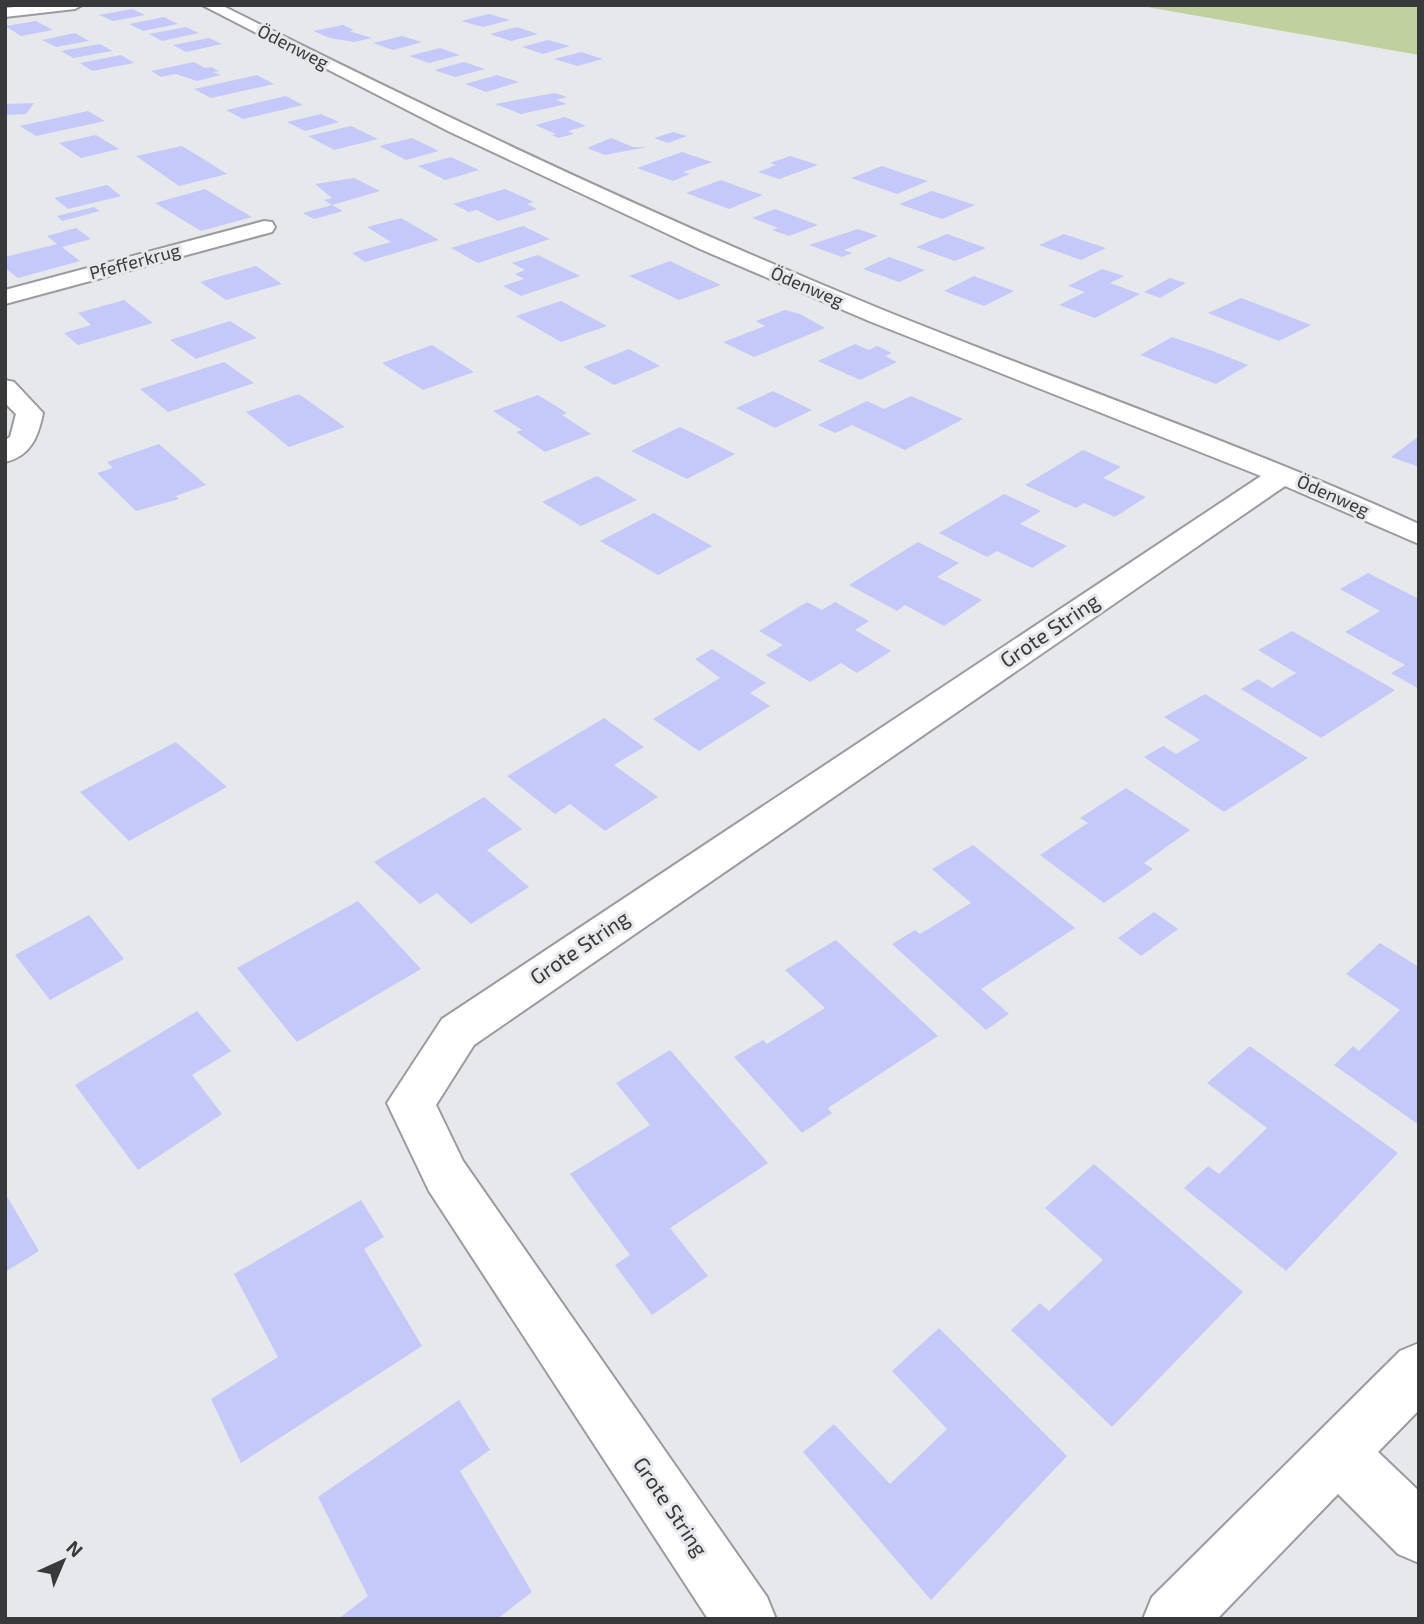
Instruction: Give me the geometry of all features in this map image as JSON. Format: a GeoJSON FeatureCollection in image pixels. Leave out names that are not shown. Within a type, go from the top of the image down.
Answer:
{"type":"FeatureCollection","features":[{"type":"Feature","properties":{"kind":"street"},"geometry":{"type":"LineString","coordinates":[[5,13],[75,5]]}},
{"type":"Feature","properties":{"kind":"street","name":"Ödenweg"},"geometry":{"type":"LineString","coordinates":[[209,5],[405,103],[761,267],[877,316],[1283,474],[1419,535]]}},
{"type":"Feature","properties":{"kind":"street","name":"Pfefferkrug"},"geometry":{"type":"LineString","coordinates":[[5,298],[264,227]]}},
{"type":"Feature","properties":{"kind":"street"},"geometry":{"type":"LineString","coordinates":[[5,388],[30,413],[23,440],[5,454]]}},
{"type":"Feature","properties":{"kind":"street","name":"Grote String"},"geometry":{"type":"LineString","coordinates":[[745,1619],[446,1176],[411,1102],[458,1032],[1283,474]]}},
{"type":"Feature","properties":{"kind":"street"},"geometry":{"type":"LineString","coordinates":[[1174,1619],[1419,1370]]}},
{"type":"Feature","properties":{"kind":"street"},"geometry":{"type":"LineString","coordinates":[[1337,1452],[1419,1533]]}},
{"type":"Feature","properties":{"kind":"green space"},"geometry":{"type":"Polygon","coordinates":[[[1136,5],[1419,5],[1419,55],[1136,5]]]}},
{"type":"Feature","properties":{"kind":"building"},"geometry":{"type":"Polygon","coordinates":[[[132,9],[145,15],[113,21],[99,15],[132,9]]]}},
{"type":"Feature","properties":{"kind":"building"},"geometry":{"type":"Polygon","coordinates":[[[489,14],[510,20],[483,27],[461,21],[489,14]]]}},
{"type":"Feature","properties":{"kind":"building"},"geometry":{"type":"Polygon","coordinates":[[[164,17],[178,24],[143,31],[129,24],[164,17]]]}},
{"type":"Feature","properties":{"kind":"building"},"geometry":{"type":"Polygon","coordinates":[[[36,21],[53,30],[21,36],[5,26],[36,21]]]}},
{"type":"Feature","properties":{"kind":"building"},"geometry":{"type":"Polygon","coordinates":[[[343,25],[354,30],[349,31],[372,38],[354,42],[330,38],[313,31],[343,25]]]}},
{"type":"Feature","properties":{"kind":"building"},"geometry":{"type":"Polygon","coordinates":[[[186,27],[199,33],[162,41],[149,34],[186,27]]]}},
{"type":"Feature","properties":{"kind":"building"},"geometry":{"type":"Polygon","coordinates":[[[517,27],[538,34],[511,41],[490,34],[517,27]]]}},
{"type":"Feature","properties":{"kind":"building"},"geometry":{"type":"Polygon","coordinates":[[[75,33],[89,41],[56,47],[42,40],[75,33]]]}},
{"type":"Feature","properties":{"kind":"building"},"geometry":{"type":"Polygon","coordinates":[[[402,36],[422,42],[393,50],[373,43],[402,36]]]}},
{"type":"Feature","properties":{"kind":"building"},"geometry":{"type":"Polygon","coordinates":[[[209,38],[222,44],[186,52],[173,45],[209,38]]]}},
{"type":"Feature","properties":{"kind":"building"},"geometry":{"type":"Polygon","coordinates":[[[548,40],[570,46],[543,54],[522,47],[548,40]]]}},
{"type":"Feature","properties":{"kind":"building"},"geometry":{"type":"Polygon","coordinates":[[[100,44],[112,51],[73,58],[61,51],[100,44]]]}},
{"type":"Feature","properties":{"kind":"building"},"geometry":{"type":"Polygon","coordinates":[[[440,48],[460,55],[429,63],[409,56],[440,48]]]}},
{"type":"Feature","properties":{"kind":"building"},"geometry":{"type":"Polygon","coordinates":[[[581,52],[603,59],[577,66],[554,59],[581,52]]]}},
{"type":"Feature","properties":{"kind":"building"},"geometry":{"type":"Polygon","coordinates":[[[121,55],[134,63],[92,71],[80,63],[121,55]]]}},
{"type":"Feature","properties":{"kind":"building"},"geometry":{"type":"Polygon","coordinates":[[[194,62],[205,68],[211,67],[219,71],[213,72],[221,75],[197,81],[176,74],[161,77],[151,71],[194,62]]]}},
{"type":"Feature","properties":{"kind":"building"},"geometry":{"type":"Polygon","coordinates":[[[464,62],[485,69],[455,77],[434,70],[464,62]]]}},
{"type":"Feature","properties":{"kind":"building"},"geometry":{"type":"Polygon","coordinates":[[[257,75],[274,84],[211,98],[194,89],[257,75]]]}},
{"type":"Feature","properties":{"kind":"building"},"geometry":{"type":"Polygon","coordinates":[[[497,75],[519,82],[486,92],[465,84],[497,75]]]}},
{"type":"Feature","properties":{"kind":"building"},"geometry":{"type":"Polygon","coordinates":[[[555,93],[567,97],[556,100],[567,104],[521,114],[495,104],[555,93]]]}},
{"type":"Feature","properties":{"kind":"building"},"geometry":{"type":"Polygon","coordinates":[[[286,96],[303,105],[243,119],[226,110],[286,96]]]}},
{"type":"Feature","properties":{"kind":"building"},"geometry":{"type":"Polygon","coordinates":[[[34,103],[26,114],[5,115],[5,104],[34,103]]]}},
{"type":"Feature","properties":{"kind":"building"},"geometry":{"type":"Polygon","coordinates":[[[88,111],[105,121],[36,136],[20,126],[88,111]]]}},
{"type":"Feature","properties":{"kind":"building"},"geometry":{"type":"Polygon","coordinates":[[[321,114],[339,122],[305,131],[287,122],[321,114]]]}},
{"type":"Feature","properties":{"kind":"building"},"geometry":{"type":"Polygon","coordinates":[[[565,117],[586,126],[568,131],[574,134],[558,138],[552,135],[556,134],[535,125],[565,117]]]}},
{"type":"Feature","properties":{"kind":"building"},"geometry":{"type":"Polygon","coordinates":[[[351,126],[378,139],[334,150],[308,136],[351,126]]]}},
{"type":"Feature","properties":{"kind":"building"},"geometry":{"type":"Polygon","coordinates":[[[673,132],[687,136],[668,143],[654,138],[673,132]]]}},
{"type":"Feature","properties":{"kind":"building"},"geometry":{"type":"Polygon","coordinates":[[[96,135],[119,149],[81,158],[59,143],[96,135]]]}},
{"type":"Feature","properties":{"kind":"building"},"geometry":{"type":"Polygon","coordinates":[[[412,138],[439,151],[406,160],[379,146],[412,138]]]}},
{"type":"Feature","properties":{"kind":"building"},"geometry":{"type":"Polygon","coordinates":[[[611,138],[633,147],[647,147],[605,155],[587,148],[611,138]]]}},
{"type":"Feature","properties":{"kind":"building"},"geometry":{"type":"Polygon","coordinates":[[[182,146],[227,174],[179,186],[136,156],[182,146]]]}},
{"type":"Feature","properties":{"kind":"building"},"geometry":{"type":"Polygon","coordinates":[[[682,152],[712,162],[683,172],[690,174],[673,181],[637,168],[682,152]]]}},
{"type":"Feature","properties":{"kind":"building"},"geometry":{"type":"Polygon","coordinates":[[[790,156],[818,165],[779,179],[758,172],[776,165],[770,163],[790,156]]]}},
{"type":"Feature","properties":{"kind":"building"},"geometry":{"type":"Polygon","coordinates":[[[451,157],[479,170],[445,180],[418,166],[451,157]]]}},
{"type":"Feature","properties":{"kind":"building"},"geometry":{"type":"Polygon","coordinates":[[[882,166],[928,181],[897,194],[851,178],[882,166]]]}},
{"type":"Feature","properties":{"kind":"building"},"geometry":{"type":"Polygon","coordinates":[[[354,178],[380,191],[332,205],[324,200],[332,198],[315,184],[354,178]]]}},
{"type":"Feature","properties":{"kind":"building"},"geometry":{"type":"Polygon","coordinates":[[[721,180],[763,195],[729,209],[686,193],[721,180]]]}},
{"type":"Feature","properties":{"kind":"building"},"geometry":{"type":"Polygon","coordinates":[[[107,185],[121,196],[68,209],[54,198],[107,185]]]}},
{"type":"Feature","properties":{"kind":"building"},"geometry":{"type":"Polygon","coordinates":[[[205,189],[252,217],[201,231],[155,203],[205,189]]]}},
{"type":"Feature","properties":{"kind":"building"},"geometry":{"type":"Polygon","coordinates":[[[505,189],[534,202],[527,204],[537,209],[498,221],[477,210],[469,212],[453,204],[505,189]]]}},
{"type":"Feature","properties":{"kind":"building"},"geometry":{"type":"Polygon","coordinates":[[[932,191],[975,205],[942,219],[899,204],[932,191]]]}},
{"type":"Feature","properties":{"kind":"building"},"geometry":{"type":"Polygon","coordinates":[[[332,205],[343,211],[314,219],[303,213],[332,205]]]}},
{"type":"Feature","properties":{"kind":"building"},"geometry":{"type":"Polygon","coordinates":[[[94,207],[100,211],[62,221],[57,216],[94,207]]]}},
{"type":"Feature","properties":{"kind":"building"},"geometry":{"type":"Polygon","coordinates":[[[775,209],[818,225],[789,236],[772,230],[778,228],[752,218],[775,209]]]}},
{"type":"Feature","properties":{"kind":"building"},"geometry":{"type":"Polygon","coordinates":[[[401,218],[439,240],[365,262],[352,253],[391,242],[367,227],[401,218]]]}},
{"type":"Feature","properties":{"kind":"building"},"geometry":{"type":"Polygon","coordinates":[[[523,226],[550,239],[478,263],[451,248],[523,226]]]}},
{"type":"Feature","properties":{"kind":"building"},"geometry":{"type":"Polygon","coordinates":[[[76,228],[91,239],[62,247],[80,261],[18,278],[5,268],[5,257],[57,244],[47,236],[76,228]]]}},
{"type":"Feature","properties":{"kind":"building"},"geometry":{"type":"Polygon","coordinates":[[[858,229],[878,236],[844,250],[852,253],[842,257],[809,245],[858,229]]]}},
{"type":"Feature","properties":{"kind":"building"},"geometry":{"type":"Polygon","coordinates":[[[947,234],[986,248],[955,261],[916,247],[947,234]]]}},
{"type":"Feature","properties":{"kind":"building"},"geometry":{"type":"Polygon","coordinates":[[[1064,234],[1106,248],[1081,260],[1039,245],[1064,234]]]}},
{"type":"Feature","properties":{"kind":"building"},"geometry":{"type":"Polygon","coordinates":[[[538,255],[580,276],[521,296],[503,286],[524,279],[515,274],[525,270],[512,263],[538,255]]]}},
{"type":"Feature","properties":{"kind":"building"},"geometry":{"type":"Polygon","coordinates":[[[889,257],[925,270],[899,282],[863,269],[889,257]]]}},
{"type":"Feature","properties":{"kind":"building"},"geometry":{"type":"Polygon","coordinates":[[[670,261],[721,285],[679,300],[629,276],[670,261]]]}},
{"type":"Feature","properties":{"kind":"building"},"geometry":{"type":"Polygon","coordinates":[[[256,266],[282,284],[226,300],[200,282],[256,266]]]}},
{"type":"Feature","properties":{"kind":"building"},"geometry":{"type":"Polygon","coordinates":[[[1102,269],[1124,276],[1110,283],[1140,294],[1095,318],[1059,305],[1085,292],[1068,286],[1102,269]]]}},
{"type":"Feature","properties":{"kind":"building"},"geometry":{"type":"Polygon","coordinates":[[[974,276],[1014,291],[984,306],[944,291],[974,276]]]}},
{"type":"Feature","properties":{"kind":"building"},"geometry":{"type":"Polygon","coordinates":[[[1170,278],[1186,283],[1160,298],[1144,292],[1170,278]]]}},
{"type":"Feature","properties":{"kind":"building"},"geometry":{"type":"Polygon","coordinates":[[[1241,298],[1311,325],[1279,341],[1208,313],[1241,298]]]}},
{"type":"Feature","properties":{"kind":"building"},"geometry":{"type":"Polygon","coordinates":[[[124,300],[153,323],[78,345],[64,333],[91,325],[78,313],[124,300]]]}},
{"type":"Feature","properties":{"kind":"building"},"geometry":{"type":"Polygon","coordinates":[[[561,301],[607,326],[561,342],[516,316],[561,301]]]}},
{"type":"Feature","properties":{"kind":"building"},"geometry":{"type":"Polygon","coordinates":[[[785,310],[800,314],[825,328],[754,357],[723,342],[765,326],[756,321],[785,310]]]}},
{"type":"Feature","properties":{"kind":"building"},"geometry":{"type":"Polygon","coordinates":[[[230,321],[257,338],[196,359],[170,340],[230,321]]]}},
{"type":"Feature","properties":{"kind":"building"},"geometry":{"type":"Polygon","coordinates":[[[1172,337],[1248,365],[1216,384],[1140,355],[1172,337]]]}},
{"type":"Feature","properties":{"kind":"building"},"geometry":{"type":"Polygon","coordinates":[[[855,344],[869,350],[877,346],[892,353],[885,356],[897,362],[860,380],[818,361],[855,344]]]}},
{"type":"Feature","properties":{"kind":"building"},"geometry":{"type":"Polygon","coordinates":[[[432,345],[474,372],[423,390],[382,363],[432,345]]]}},
{"type":"Feature","properties":{"kind":"building"},"geometry":{"type":"Polygon","coordinates":[[[629,349],[660,366],[614,385],[583,367],[629,349]]]}},
{"type":"Feature","properties":{"kind":"building"},"geometry":{"type":"Polygon","coordinates":[[[224,362],[254,383],[168,412],[140,389],[224,362]]]}},
{"type":"Feature","properties":{"kind":"building"},"geometry":{"type":"Polygon","coordinates":[[[773,391],[812,410],[775,428],[736,408],[773,391]]]}},
{"type":"Feature","properties":{"kind":"building"},"geometry":{"type":"Polygon","coordinates":[[[299,394],[345,427],[289,447],[246,412],[299,394]]]}},
{"type":"Feature","properties":{"kind":"building"},"geometry":{"type":"Polygon","coordinates":[[[538,395],[567,413],[562,415],[591,434],[545,452],[516,432],[522,430],[493,411],[538,395]]]}},
{"type":"Feature","properties":{"kind":"building"},"geometry":{"type":"Polygon","coordinates":[[[911,396],[963,419],[905,450],[852,425],[835,433],[818,425],[867,401],[884,409],[911,396]]]}},
{"type":"Feature","properties":{"kind":"building"},"geometry":{"type":"Polygon","coordinates":[[[680,427],[735,454],[687,479],[631,451],[680,427]]]}},
{"type":"Feature","properties":{"kind":"building"},"geometry":{"type":"Polygon","coordinates":[[[1419,436],[1419,467],[1391,457],[1419,436]]]}},
{"type":"Feature","properties":{"kind":"building"},"geometry":{"type":"Polygon","coordinates":[[[159,444],[206,485],[176,496],[179,499],[136,511],[97,473],[113,468],[107,462],[159,444]]]}},
{"type":"Feature","properties":{"kind":"building"},"geometry":{"type":"Polygon","coordinates":[[[1083,450],[1121,467],[1103,478],[1146,497],[1115,517],[1084,503],[1076,508],[1025,485],[1083,450]]]}},
{"type":"Feature","properties":{"kind":"building"},"geometry":{"type":"Polygon","coordinates":[[[597,476],[637,500],[581,526],[542,502],[597,476]]]}},
{"type":"Feature","properties":{"kind":"building"},"geometry":{"type":"Polygon","coordinates":[[[1004,494],[1041,511],[1020,524],[1067,546],[1032,568],[997,551],[987,557],[939,533],[1004,494]]]}},
{"type":"Feature","properties":{"kind":"building"},"geometry":{"type":"Polygon","coordinates":[[[654,513],[712,546],[658,575],[600,541],[654,513]]]}},
{"type":"Feature","properties":{"kind":"building"},"geometry":{"type":"Polygon","coordinates":[[[918,542],[959,563],[937,577],[982,600],[944,626],[905,605],[897,611],[849,585],[918,542]]]}},
{"type":"Feature","properties":{"kind":"building"},"geometry":{"type":"Polygon","coordinates":[[[1368,573],[1419,599],[1419,689],[1391,673],[1405,665],[1345,632],[1380,611],[1340,589],[1368,573]]]}},
{"type":"Feature","properties":{"kind":"building"},"geometry":{"type":"Polygon","coordinates":[[[807,602],[822,610],[835,602],[869,621],[855,630],[891,651],[857,673],[841,663],[810,682],[766,655],[783,645],[759,631],[807,602]]]}},
{"type":"Feature","properties":{"kind":"building"},"geometry":{"type":"Polygon","coordinates":[[[1292,631],[1395,690],[1321,738],[1241,689],[1258,679],[1272,688],[1296,673],[1258,650],[1292,631]]]}},
{"type":"Feature","properties":{"kind":"building"},"geometry":{"type":"Polygon","coordinates":[[[712,649],[766,683],[750,693],[770,706],[699,751],[653,719],[720,678],[695,659],[712,649]]]}},
{"type":"Feature","properties":{"kind":"building"},"geometry":{"type":"Polygon","coordinates":[[[1205,694],[1308,758],[1224,812],[1144,757],[1163,746],[1176,754],[1200,740],[1164,717],[1205,694]]]}},
{"type":"Feature","properties":{"kind":"building"},"geometry":{"type":"Polygon","coordinates":[[[604,718],[644,747],[614,765],[658,797],[605,831],[570,804],[555,814],[507,776],[604,718]]]}},
{"type":"Feature","properties":{"kind":"building"},"geometry":{"type":"Polygon","coordinates":[[[176,742],[227,787],[129,841],[80,792],[176,742]]]}},
{"type":"Feature","properties":{"kind":"building"},"geometry":{"type":"Polygon","coordinates":[[[1126,788],[1190,830],[1144,863],[1153,869],[1104,903],[1040,855],[1088,823],[1080,818],[1126,788]]]}},
{"type":"Feature","properties":{"kind":"building"},"geometry":{"type":"Polygon","coordinates":[[[484,797],[522,829],[487,850],[529,887],[471,924],[437,893],[420,904],[374,862],[484,797]]]}},
{"type":"Feature","properties":{"kind":"building"},"geometry":{"type":"Polygon","coordinates":[[[973,845],[1075,928],[981,989],[1009,1014],[986,1030],[892,944],[915,930],[920,934],[971,903],[932,869],[973,845]]]}},
{"type":"Feature","properties":{"kind":"building"},"geometry":{"type":"Polygon","coordinates":[[[358,901],[421,969],[297,1042],[237,968],[358,901]]]}},
{"type":"Feature","properties":{"kind":"building"},"geometry":{"type":"Polygon","coordinates":[[[1154,912],[1178,929],[1141,956],[1118,938],[1154,912]]]}},
{"type":"Feature","properties":{"kind":"building"},"geometry":{"type":"Polygon","coordinates":[[[89,915],[124,959],[50,1000],[15,955],[89,915]]]}},
{"type":"Feature","properties":{"kind":"building"},"geometry":{"type":"Polygon","coordinates":[[[836,940],[938,1036],[828,1108],[832,1113],[802,1133],[734,1057],[763,1040],[767,1044],[825,1008],[785,970],[836,940]]]}},
{"type":"Feature","properties":{"kind":"building"},"geometry":{"type":"Polygon","coordinates":[[[1380,943],[1419,967],[1419,1125],[1334,1065],[1353,1046],[1359,1051],[1400,1010],[1346,974],[1380,943]]]}},
{"type":"Feature","properties":{"kind":"building"},"geometry":{"type":"Polygon","coordinates":[[[197,1011],[231,1051],[192,1075],[222,1114],[138,1170],[75,1085],[197,1011]]]}},
{"type":"Feature","properties":{"kind":"building"},"geometry":{"type":"Polygon","coordinates":[[[1250,1046],[1398,1153],[1286,1271],[1184,1188],[1208,1166],[1219,1174],[1267,1128],[1207,1083],[1250,1046]]]}},
{"type":"Feature","properties":{"kind":"building"},"geometry":{"type":"Polygon","coordinates":[[[670,1050],[768,1163],[670,1228],[708,1276],[652,1315],[615,1265],[630,1255],[570,1174],[650,1125],[616,1083],[670,1050]]]}},
{"type":"Feature","properties":{"kind":"building"},"geometry":{"type":"Polygon","coordinates":[[[1094,1164],[1243,1292],[1112,1427],[1011,1330],[1040,1303],[1049,1311],[1103,1260],[1045,1208],[1094,1164]]]}},
{"type":"Feature","properties":{"kind":"building"},"geometry":{"type":"Polygon","coordinates":[[[5,1193],[39,1251],[5,1272],[5,1193]]]}},
{"type":"Feature","properties":{"kind":"building"},"geometry":{"type":"Polygon","coordinates":[[[361,1200],[384,1237],[364,1249],[422,1346],[241,1463],[211,1399],[278,1357],[234,1274],[361,1200]]]}},
{"type":"Feature","properties":{"kind":"building"},"geometry":{"type":"Polygon","coordinates":[[[939,1328],[1067,1456],[931,1600],[803,1452],[834,1424],[890,1484],[947,1429],[892,1371],[939,1328]]]}},
{"type":"Feature","properties":{"kind":"building"},"geometry":{"type":"Polygon","coordinates":[[[459,1400],[490,1450],[460,1471],[532,1592],[497,1619],[338,1619],[368,1596],[318,1497],[459,1400]]]}}]}
